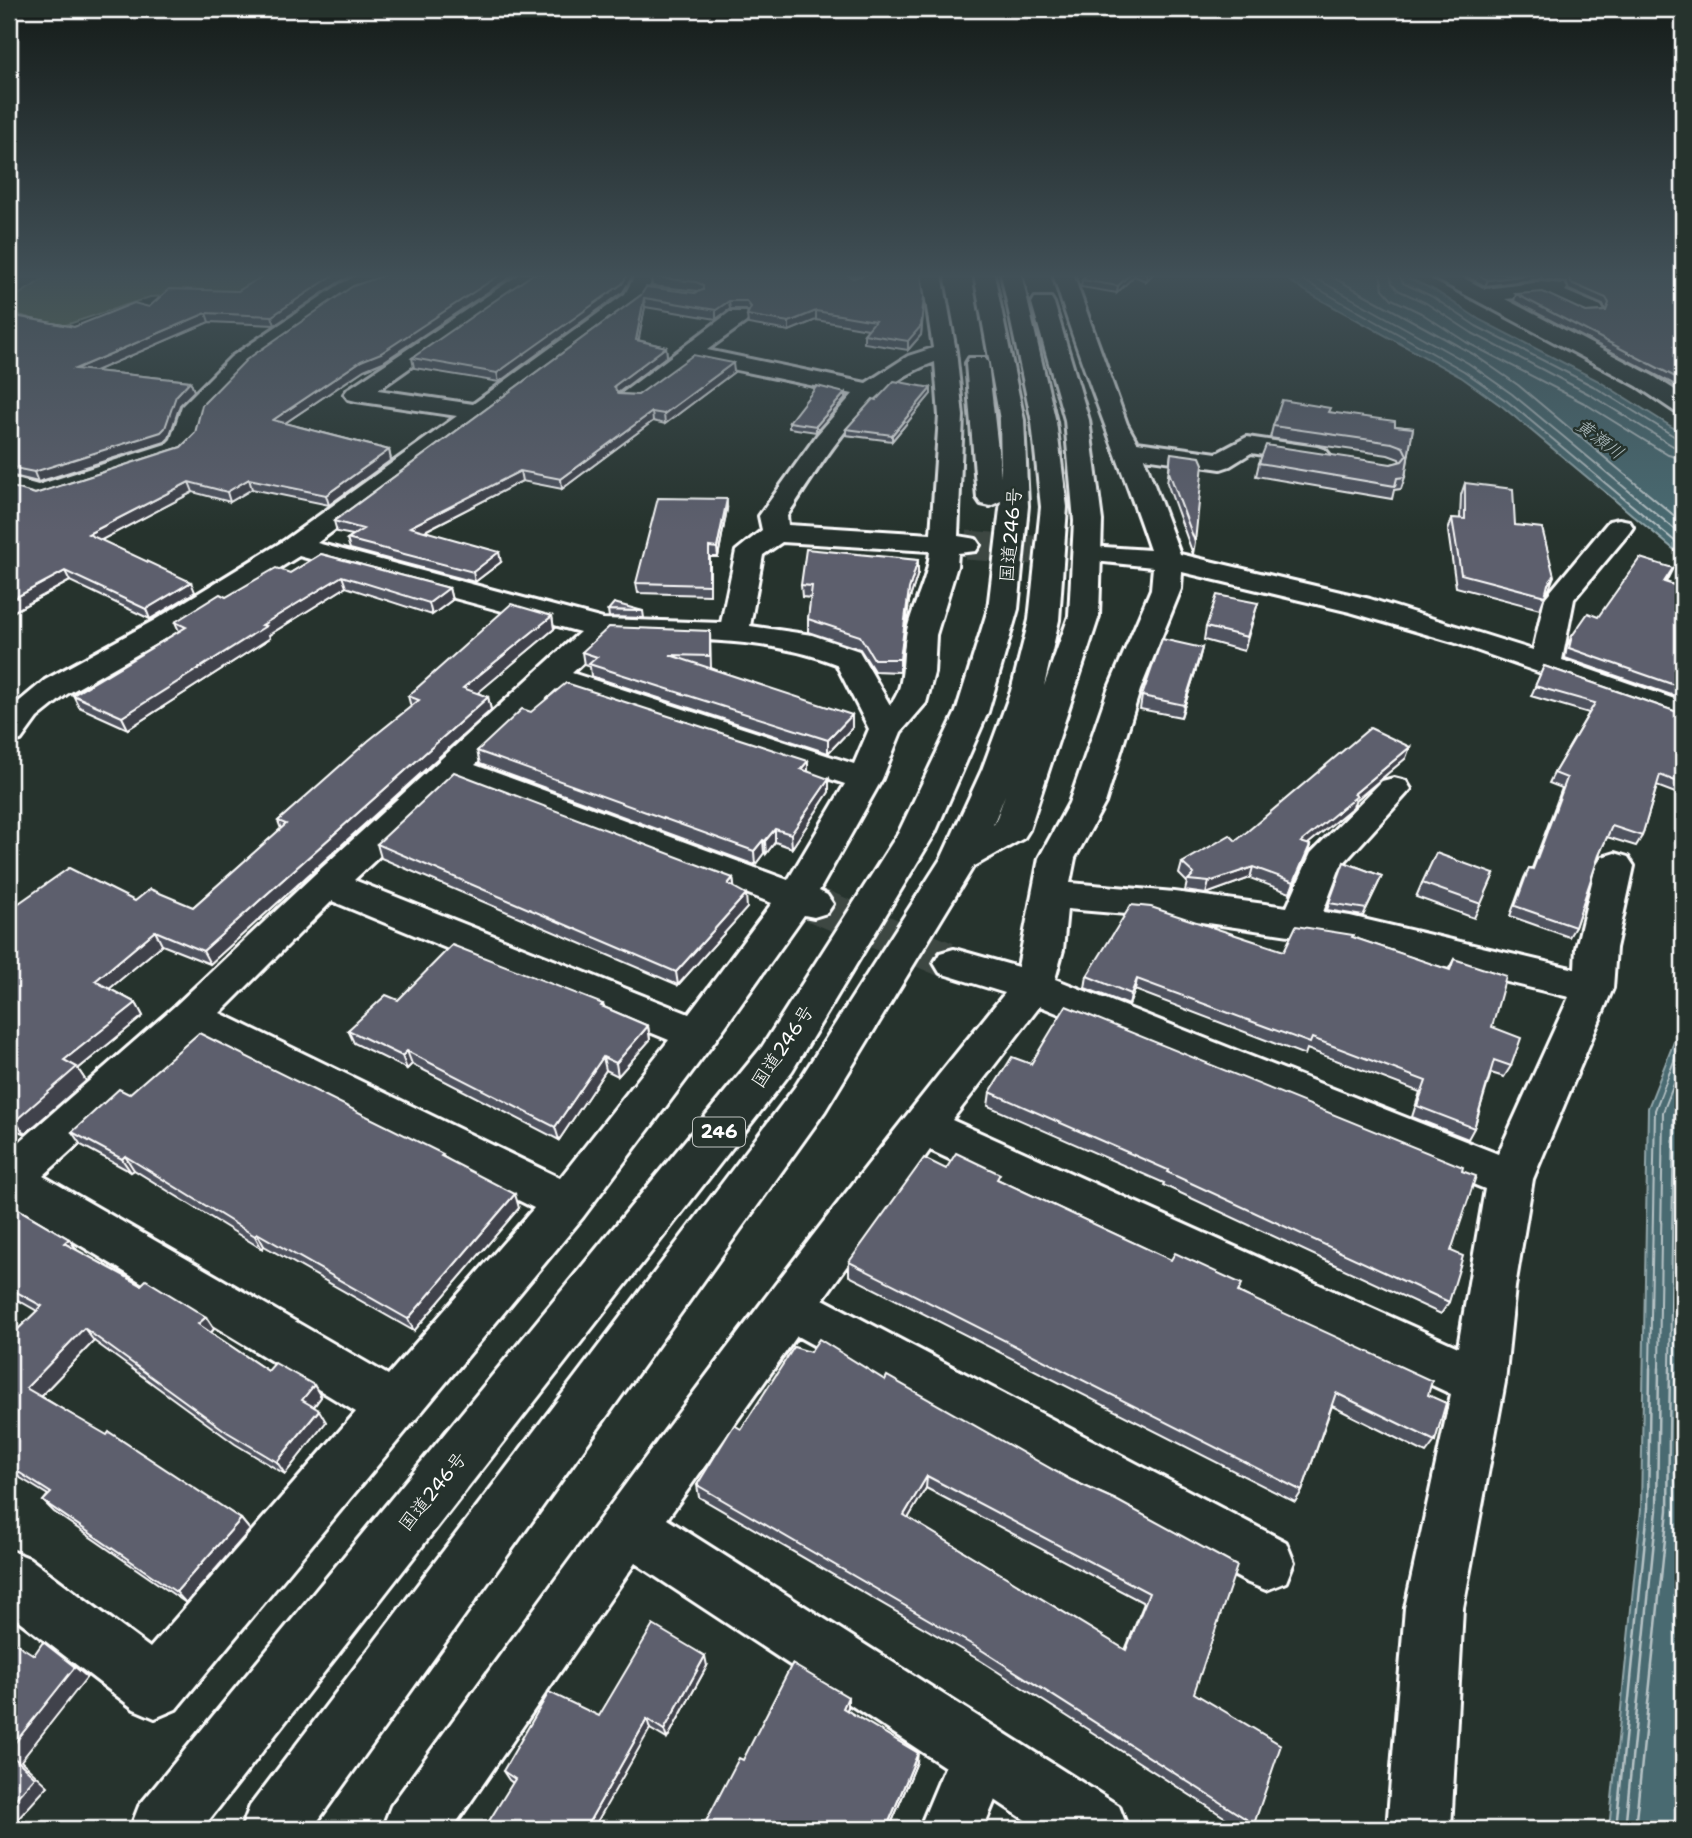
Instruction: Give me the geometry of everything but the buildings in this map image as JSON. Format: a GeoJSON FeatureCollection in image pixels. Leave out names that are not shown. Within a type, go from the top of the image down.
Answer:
{"type":"FeatureCollection","features":[{"type":"Feature","properties":{"kind":"main road"},"geometry":{"type":"LineString","coordinates":[[9,485],[39,493],[175,449],[183,442],[191,411],[242,360]]}},
{"type":"Feature","properties":{"kind":"main road"},"geometry":{"type":"LineString","coordinates":[[406,360],[356,394],[480,412]]}},
{"type":"Feature","properties":{"kind":"main road"},"geometry":{"type":"LineString","coordinates":[[13,715],[56,687],[164,627],[295,546],[550,360]]}},
{"type":"Feature","properties":{"kind":"main road"},"geometry":{"type":"LineString","coordinates":[[629,397],[680,360]]}},
{"type":"Feature","properties":{"kind":"main road"},"geometry":{"type":"LineString","coordinates":[[717,360],[871,391]]}},
{"type":"Feature","properties":{"kind":"main road"},"geometry":{"type":"LineString","coordinates":[[776,533],[773,516],[844,415],[892,373],[917,360]]}},
{"type":"Feature","properties":{"kind":"main road"},"geometry":{"type":"LineString","coordinates":[[9,1578],[155,1688],[567,1203],[697,1034],[805,901],[865,779],[886,729],[910,704],[918,673],[921,635],[943,566],[956,544],[946,360]]}},
{"type":"Feature","properties":{"kind":"main road"},"geometry":{"type":"LineString","coordinates":[[972,712],[979,603],[991,505],[977,360]]}},
{"type":"Feature","properties":{"kind":"main road","name":"国道246号"},"geometry":{"type":"LineString","coordinates":[[162,1829],[778,1059],[917,833],[972,712],[1003,609],[1015,506],[1010,360]]}},
{"type":"Feature","properties":{"kind":"main road","name":"国道246号"},"geometry":{"type":"LineString","coordinates":[[272,1829],[810,1099],[960,858],[999,770],[1027,691],[1044,620],[1054,507],[1044,422],[1022,360]]}},
{"type":"Feature","properties":{"kind":"main road"},"geometry":{"type":"LineString","coordinates":[[960,858],[1011,830],[1084,616],[1088,521],[1077,421],[1059,360]]}},
{"type":"Feature","properties":{"kind":"main road"},"geometry":{"type":"LineString","coordinates":[[414,1829],[628,1526],[922,1126],[1033,986],[1044,950],[1049,894],[1057,858],[1087,803],[1124,690],[1166,589],[1168,560],[1128,448],[1115,424],[1092,360]]}},
{"type":"Feature","properties":{"kind":"main road"},"geometry":{"type":"LineString","coordinates":[[1606,360],[1646,381],[1683,406]]}},
{"type":"Feature","properties":{"kind":"main road"},"geometry":{"type":"LineString","coordinates":[[1128,448],[1221,461],[1248,445],[1337,458]]}},
{"type":"Feature","properties":{"kind":"main road"},"geometry":{"type":"LineString","coordinates":[[1545,664],[1560,598],[1619,527]]}},
{"type":"Feature","properties":{"kind":"main road"},"geometry":{"type":"LineString","coordinates":[[734,633],[750,551],[776,533],[956,544]]}},
{"type":"Feature","properties":{"kind":"main road"},"geometry":{"type":"LineString","coordinates":[[295,546],[602,628],[734,633],[813,645],[848,658],[886,729]]}},
{"type":"Feature","properties":{"kind":"main road"},"geometry":{"type":"LineString","coordinates":[[1104,555],[1168,560],[1359,605],[1545,664],[1683,713]]}},
{"type":"Feature","properties":{"kind":"main road"},"geometry":{"type":"LineString","coordinates":[[393,1406],[9,1179],[190,1017],[327,884],[602,628]]}},
{"type":"Feature","properties":{"kind":"main road"},"geometry":{"type":"LineString","coordinates":[[549,676],[865,779]]}},
{"type":"Feature","properties":{"kind":"main road"},"geometry":{"type":"LineString","coordinates":[[450,768],[805,901]]}},
{"type":"Feature","properties":{"kind":"main road"},"geometry":{"type":"LineString","coordinates":[[1300,923],[1324,862],[1394,789]]}},
{"type":"Feature","properties":{"kind":"main road"},"geometry":{"type":"LineString","coordinates":[[1419,1829],[1434,1608],[1479,1382],[1491,1287],[1510,1179],[1593,988],[1596,948],[1615,866]]}},
{"type":"Feature","properties":{"kind":"main road"},"geometry":{"type":"LineString","coordinates":[[327,884],[697,1034]]}},
{"type":"Feature","properties":{"kind":"main road"},"geometry":{"type":"LineString","coordinates":[[1049,894],[1174,905],[1350,930],[1593,988]]}},
{"type":"Feature","properties":{"kind":"main road"},"geometry":{"type":"LineString","coordinates":[[954,963],[1033,986],[1510,1179]]}},
{"type":"Feature","properties":{"kind":"main road"},"geometry":{"type":"LineString","coordinates":[[190,1017],[567,1203]]}},
{"type":"Feature","properties":{"kind":"main road"},"geometry":{"type":"LineString","coordinates":[[922,1126],[1479,1382]]}},
{"type":"Feature","properties":{"kind":"main road"},"geometry":{"type":"LineString","coordinates":[[791,1307],[1266,1562]]}},
{"type":"Feature","properties":{"kind":"main road"},"geometry":{"type":"LineString","coordinates":[[628,1526],[1096,1829]]}},
{"type":"Feature","properties":{"kind":"main road"},"geometry":{"type":"LineString","coordinates":[[951,1829],[981,1756]]}},
{"type":"Feature","properties":{"kind":"water","name":"黄瀬川"},"geometry":{"type":"Polygon","coordinates":[[[1430,360],[1558,360],[1597,380],[1683,434],[1683,557],[1503,407],[1461,377],[1430,360]]]}},
{"type":"Feature","properties":{"kind":"water"},"geometry":{"type":"Polygon","coordinates":[[[1683,1019],[1683,1829],[1609,1829],[1641,1509],[1648,1108],[1683,1019]]]}},
{"type":"Feature","properties":{"kind":"tunnel"},"geometry":{"type":"LineString","coordinates":[[966,545],[1104,555]]}},
{"type":"Feature","properties":{"kind":"tunnel"},"geometry":{"type":"LineString","coordinates":[[814,904],[954,963]]}}]}
